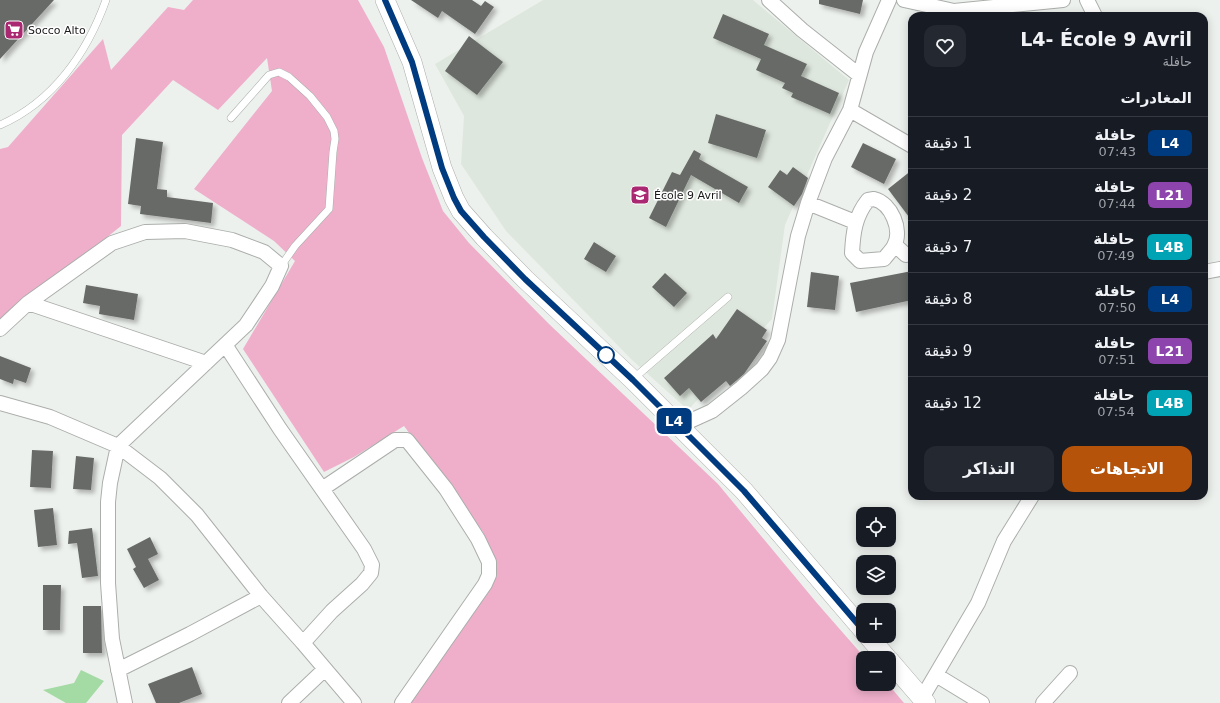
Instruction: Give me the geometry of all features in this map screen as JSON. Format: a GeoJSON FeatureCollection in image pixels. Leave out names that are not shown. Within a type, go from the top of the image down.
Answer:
{"type":"FeatureCollection","features":[{"type":"Feature","properties":{"kind":"main road"},"geometry":{"type":"LineString","coordinates":[[385,0],[412,62],[442,168],[461,211],[525,279],[633,380],[744,491],[856,622]]}},
{"type":"Feature","properties":{"kind":"main road"},"geometry":{"type":"LineString","coordinates":[[874,643],[881,651]]}},
{"type":"Feature","properties":{"kind":"main road"},"geometry":{"type":"LineString","coordinates":[[896,668],[924,701]]}},
{"type":"Feature","properties":{"kind":"street"},"geometry":{"type":"LineString","coordinates":[[769,0],[802,30],[859,75]]}},
{"type":"Feature","properties":{"kind":"street"},"geometry":{"type":"LineString","coordinates":[[679,426],[712,411],[762,369],[770,358],[778,340],[798,236],[808,203],[825,158],[850,110],[866,52],[889,0]]}},
{"type":"Feature","properties":{"kind":"street"},"geometry":{"type":"LineString","coordinates":[[904,0],[954,11],[1063,0]]}},
{"type":"Feature","properties":{"kind":"street"},"geometry":{"type":"LineString","coordinates":[[1087,0],[1093,12]]}},
{"type":"Feature","properties":{"kind":"street"},"geometry":{"type":"LineString","coordinates":[[850,110],[908,144]]}},
{"type":"Feature","properties":{"kind":"street"},"geometry":{"type":"LineString","coordinates":[[868,200],[880,200],[887,205],[895,223],[896,237],[895,245],[884,259],[860,261],[852,253],[855,222],[862,207],[868,200]]}},
{"type":"Feature","properties":{"kind":"street"},"geometry":{"type":"LineString","coordinates":[[808,203],[855,222]]}},
{"type":"Feature","properties":{"kind":"street"},"geometry":{"type":"LineString","coordinates":[[0,329],[28,303],[112,243],[145,232],[185,231],[218,237],[264,252],[281,266],[272,286],[256,313],[226,346],[118,446],[110,483],[108,549],[109,615],[125,703]]}},
{"type":"Feature","properties":{"kind":"street"},"geometry":{"type":"LineString","coordinates":[[895,245],[906,255]]}},
{"type":"Feature","properties":{"kind":"street"},"geometry":{"type":"LineString","coordinates":[[1208,271],[1220,269]]}},
{"type":"Feature","properties":{"kind":"street"},"geometry":{"type":"LineString","coordinates":[[28,303],[206,363]]}},
{"type":"Feature","properties":{"kind":"street"},"geometry":{"type":"LineString","coordinates":[[226,346],[280,429],[364,549],[372,564],[372,569],[362,584],[332,611],[304,643]]}},
{"type":"Feature","properties":{"kind":"street"},"geometry":{"type":"LineString","coordinates":[[0,404],[50,417],[118,446],[160,478],[198,515],[261,596],[304,643],[354,703]]}},
{"type":"Feature","properties":{"kind":"street"},"geometry":{"type":"LineString","coordinates":[[322,488],[395,440],[407,440],[446,489],[478,540],[488,559],[489,575],[485,584],[402,703]]}},
{"type":"Feature","properties":{"kind":"street"},"geometry":{"type":"LineString","coordinates":[[924,701],[936,675],[978,603],[1004,541],[1030,500]]}},
{"type":"Feature","properties":{"kind":"street"},"geometry":{"type":"LineString","coordinates":[[118,670],[261,596]]}},
{"type":"Feature","properties":{"kind":"street"},"geometry":{"type":"LineString","coordinates":[[288,703],[325,669]]}},
{"type":"Feature","properties":{"kind":"street"},"geometry":{"type":"LineString","coordinates":[[1043,703],[1070,673]]}},
{"type":"Feature","properties":{"kind":"street"},"geometry":{"type":"LineString","coordinates":[[936,675],[982,703]]}},
{"type":"Feature","properties":{"kind":"lane"},"geometry":{"type":"LineString","coordinates":[[0,125],[17,118],[42,100],[62,78],[82,52],[97,24],[106,0]]}},
{"type":"Feature","properties":{"kind":"lane"},"geometry":{"type":"LineString","coordinates":[[231,118],[269,74],[277,72],[289,77],[301,86],[327,116],[332,125],[335,139],[329,208],[295,246],[281,266]]}},
{"type":"Feature","properties":{"kind":"lane"},"geometry":{"type":"LineString","coordinates":[[633,380],[728,297]]}},
{"type":"Feature","properties":{"kind":"shaded area"},"geometry":{"type":"Polygon","coordinates":[[[193,0],[358,0],[384,47],[422,158],[443,211],[469,243],[549,324],[718,484],[859,651],[856,651],[856,691],[894,691],[904,703],[400,703],[497,576],[483,532],[404,426],[354,457],[324,472],[243,349],[295,261],[274,241],[194,189],[272,91],[267,58],[218,110],[173,80],[122,135],[121,226],[0,323],[0,149],[8,147],[103,39],[111,70],[168,7],[184,10],[193,0]]]}},
{"type":"Feature","properties":{"kind":"shaded area","name":"École 9 Avril"},"geometry":{"type":"Polygon","coordinates":[[[543,0],[753,0],[849,80],[785,225],[772,319],[688,410],[631,359],[506,231],[461,164],[464,116],[435,64],[543,0]]]}},
{"type":"Feature","properties":{"kind":"shaded area"},"geometry":{"type":"Polygon","coordinates":[[[81,670],[104,681],[86,703],[66,703],[43,690],[74,683],[81,670]]]}},
{"type":"Feature","properties":{"kind":"building","name":"Socco Alto"},"geometry":{"type":"Polygon","coordinates":[[[0,0],[54,0],[0,59],[0,0]]]}},
{"type":"Feature","properties":{"kind":"building"},"geometry":{"type":"Polygon","coordinates":[[[411,0],[472,0],[481,6],[485,1],[494,7],[475,34],[442,11],[438,18],[411,0]]]}},
{"type":"Feature","properties":{"kind":"building"},"geometry":{"type":"Polygon","coordinates":[[[819,0],[863,0],[860,14],[819,4],[819,0]]]}},
{"type":"Feature","properties":{"kind":"building"},"geometry":{"type":"Polygon","coordinates":[[[723,14],[769,34],[764,45],[807,64],[801,76],[839,93],[830,114],[791,97],[793,93],[782,88],[785,83],[756,70],[761,59],[713,38],[723,14]]]}},
{"type":"Feature","properties":{"kind":"building"},"geometry":{"type":"Polygon","coordinates":[[[469,36],[503,62],[477,95],[445,71],[469,36]]]}},
{"type":"Feature","properties":{"kind":"building"},"geometry":{"type":"Polygon","coordinates":[[[716,114],[766,130],[757,158],[708,143],[716,114]]]}},
{"type":"Feature","properties":{"kind":"building"},"geometry":{"type":"Polygon","coordinates":[[[136,138],[163,142],[157,189],[167,190],[167,197],[213,203],[211,223],[140,214],[141,206],[128,204],[136,138]]]}},
{"type":"Feature","properties":{"kind":"building"},"geometry":{"type":"Polygon","coordinates":[[[863,143],[896,159],[884,184],[851,167],[863,143]]]}},
{"type":"Feature","properties":{"kind":"building"},"geometry":{"type":"Polygon","coordinates":[[[694,150],[701,154],[699,159],[748,187],[739,203],[691,175],[666,227],[649,218],[672,172],[680,175],[694,150]]]}},
{"type":"Feature","properties":{"kind":"building"},"geometry":{"type":"Polygon","coordinates":[[[793,167],[808,178],[802,194],[794,206],[768,187],[780,170],[787,175],[793,167]]]}},
{"type":"Feature","properties":{"kind":"building"},"geometry":{"type":"Polygon","coordinates":[[[908,173],[908,216],[888,189],[908,173]]]}},
{"type":"Feature","properties":{"kind":"building"},"geometry":{"type":"Polygon","coordinates":[[[594,242],[616,256],[606,272],[584,259],[594,242]]]}},
{"type":"Feature","properties":{"kind":"building"},"geometry":{"type":"Polygon","coordinates":[[[811,272],[839,276],[835,310],[807,307],[811,272]]]}},
{"type":"Feature","properties":{"kind":"building"},"geometry":{"type":"Polygon","coordinates":[[[908,272],[908,301],[856,312],[850,283],[908,272]]]}},
{"type":"Feature","properties":{"kind":"building"},"geometry":{"type":"Polygon","coordinates":[[[665,273],[687,293],[674,307],[652,287],[665,273]]]}},
{"type":"Feature","properties":{"kind":"building"},"geometry":{"type":"Polygon","coordinates":[[[86,285],[138,294],[134,320],[99,314],[100,306],[83,303],[86,285]]]}},
{"type":"Feature","properties":{"kind":"building"},"geometry":{"type":"Polygon","coordinates":[[[737,309],[767,330],[762,338],[767,341],[744,374],[730,386],[726,381],[701,402],[689,388],[680,396],[664,378],[713,334],[716,339],[737,309]]]}},
{"type":"Feature","properties":{"kind":"building"},"geometry":{"type":"Polygon","coordinates":[[[0,356],[31,368],[26,383],[14,379],[13,384],[0,379],[0,356]]]}},
{"type":"Feature","properties":{"kind":"building"},"geometry":{"type":"Polygon","coordinates":[[[32,450],[53,451],[51,488],[30,487],[32,450]]]}},
{"type":"Feature","properties":{"kind":"building"},"geometry":{"type":"Polygon","coordinates":[[[76,456],[94,458],[91,490],[73,489],[76,456]]]}},
{"type":"Feature","properties":{"kind":"building"},"geometry":{"type":"Polygon","coordinates":[[[53,508],[57,545],[38,547],[34,510],[53,508]]]}},
{"type":"Feature","properties":{"kind":"building"},"geometry":{"type":"Polygon","coordinates":[[[92,528],[98,576],[82,578],[77,543],[68,544],[69,531],[92,528]]]}},
{"type":"Feature","properties":{"kind":"building"},"geometry":{"type":"Polygon","coordinates":[[[150,537],[158,554],[148,559],[159,580],[144,588],[133,569],[136,567],[127,549],[150,537]]]}},
{"type":"Feature","properties":{"kind":"building"},"geometry":{"type":"Polygon","coordinates":[[[43,585],[61,585],[60,630],[43,630],[43,585]]]}},
{"type":"Feature","properties":{"kind":"building"},"geometry":{"type":"Polygon","coordinates":[[[83,606],[101,606],[102,653],[83,653],[83,606]]]}},
{"type":"Feature","properties":{"kind":"building"},"geometry":{"type":"Polygon","coordinates":[[[192,667],[202,694],[179,703],[156,703],[148,684],[192,667]]]}},
{"type":"Feature","properties":{"kind":"bus line","name":"L4"},"geometry":{"type":"LineString","coordinates":[[385,0],[412,62],[442,168],[461,211],[525,279],[633,380],[744,491],[856,622]]}},
{"type":"Feature","properties":{"kind":"place","name":"Socco Alto"},"geometry":{"type":"Point","coordinates":[14,30]}},
{"type":"Feature","properties":{"kind":"place","name":"École 9 Avril"},"geometry":{"type":"Point","coordinates":[640,195]}}]}
